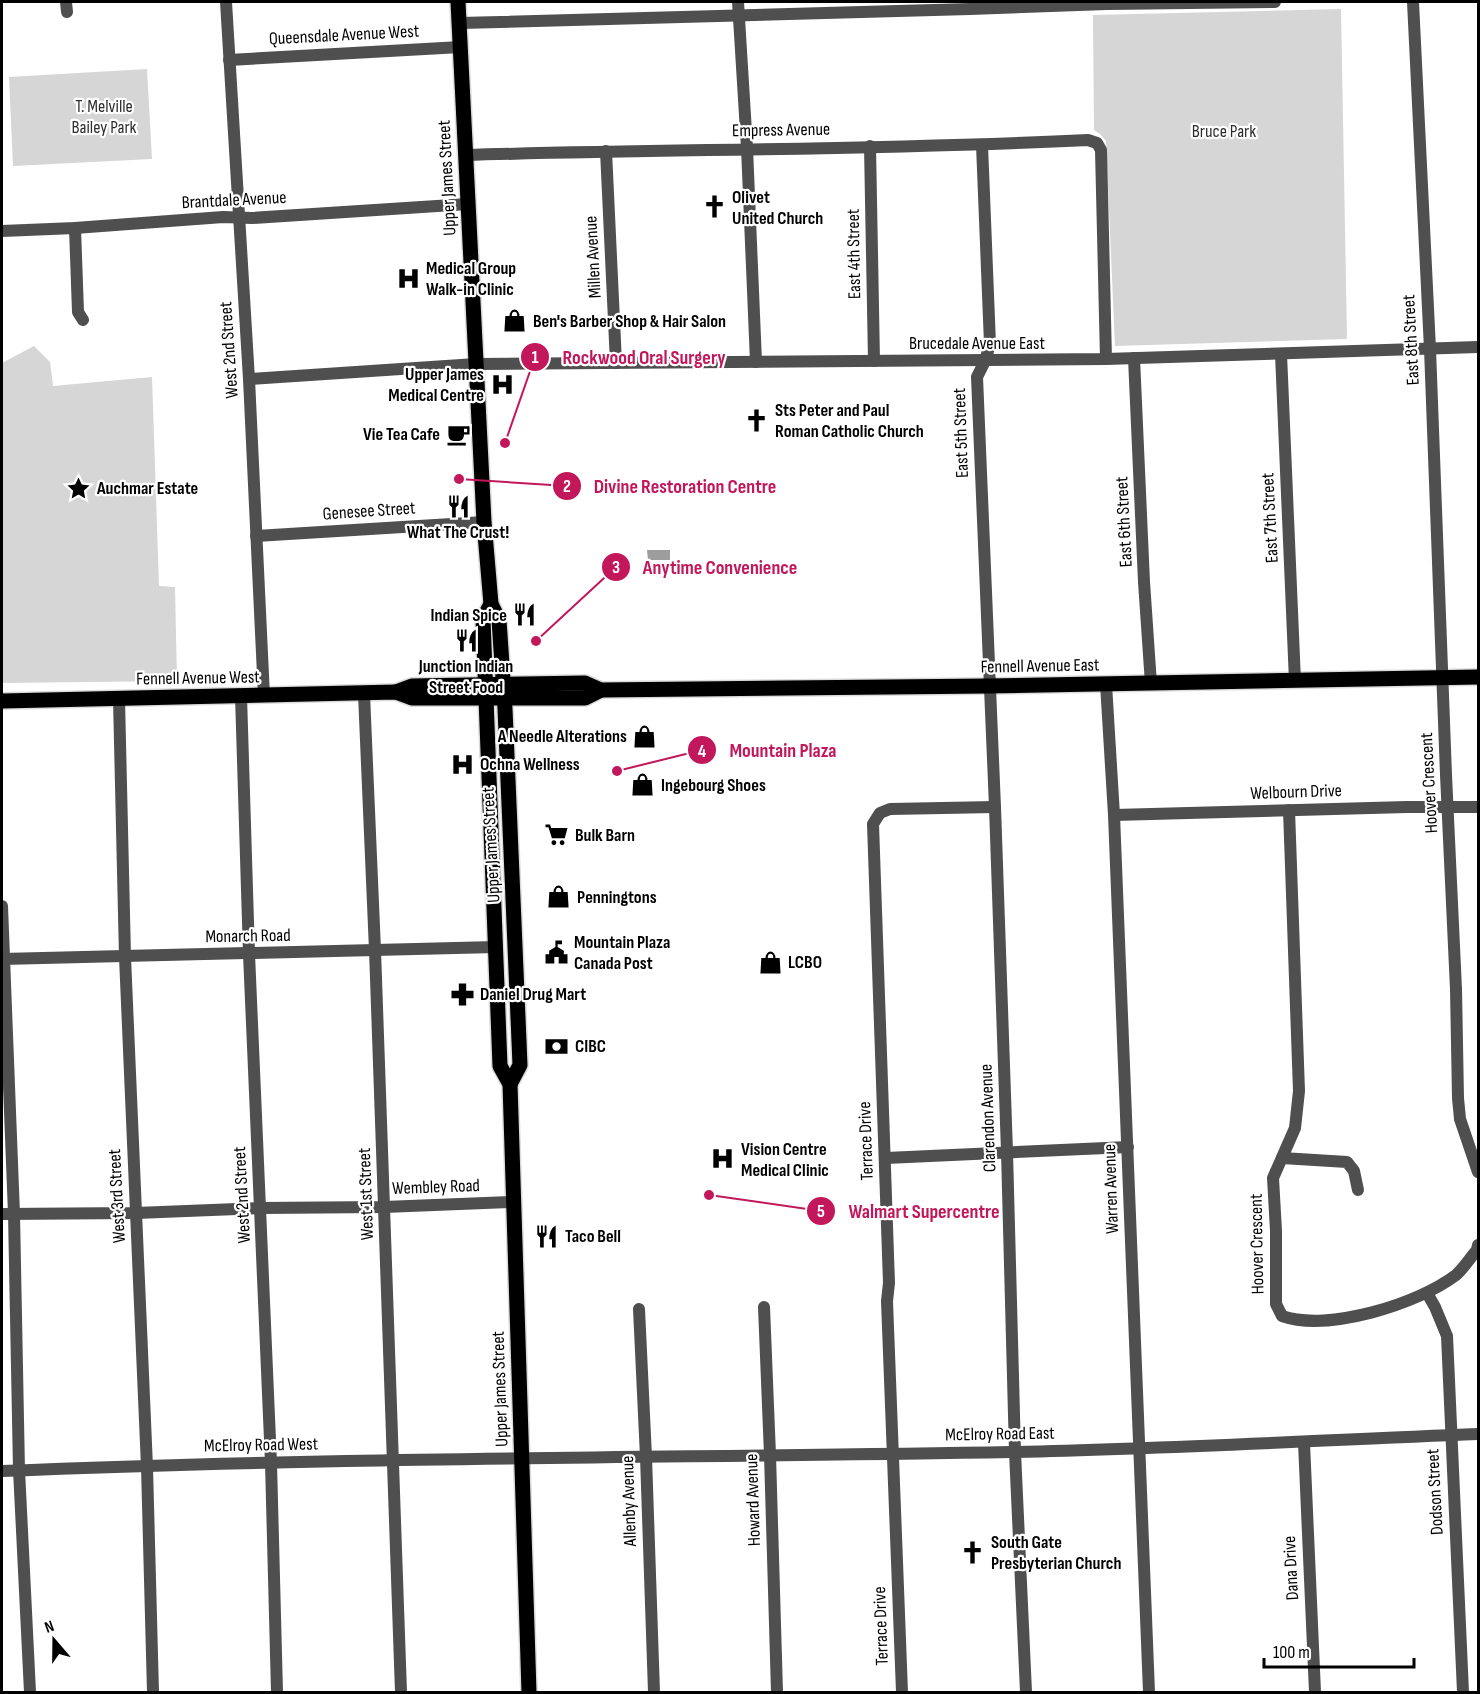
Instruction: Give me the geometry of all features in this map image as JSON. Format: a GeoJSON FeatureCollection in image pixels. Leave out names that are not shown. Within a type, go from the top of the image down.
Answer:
{"type":"FeatureCollection","features":[{"type":"Feature","properties":{"kind":"main road","name":"Upper James Street"},"geometry":{"type":"LineString","coordinates":[[458,2],[484,522],[491,604],[499,620],[496,691],[496,947],[500,1066],[510,1084],[529,1692]]}},
{"type":"Feature","properties":{"kind":"main road","name":"Fennell Avenue East"},"geometry":{"type":"LineString","coordinates":[[496,691],[585,683],[601,690],[988,687],[1479,677]]}},
{"type":"Feature","properties":{"kind":"main road","name":"Upper James Street"},"geometry":{"type":"LineString","coordinates":[[496,691],[520,1065],[510,1084]]}},
{"type":"Feature","properties":{"kind":"main road","name":"Fennell Avenue West"},"geometry":{"type":"LineString","coordinates":[[2,701],[396,692],[412,698],[496,691]]}},
{"type":"Feature","properties":{"kind":"street","name":"West 2nd Street"},"geometry":{"type":"LineString","coordinates":[[226,2],[249,379],[264,696]]}},
{"type":"Feature","properties":{"kind":"street"},"geometry":{"type":"LineString","coordinates":[[738,2],[756,362]]}},
{"type":"Feature","properties":{"kind":"street"},"geometry":{"type":"LineString","coordinates":[[460,23],[738,15],[970,5],[1275,2]]}},
{"type":"Feature","properties":{"kind":"street","name":"East 8th Street"},"geometry":{"type":"LineString","coordinates":[[1413,2],[1443,677]]}},
{"type":"Feature","properties":{"kind":"street","name":"Queensdale Avenue West"},"geometry":{"type":"LineString","coordinates":[[229,60],[461,47]]}},
{"type":"Feature","properties":{"kind":"street","name":"Empress Avenue"},"geometry":{"type":"LineString","coordinates":[[465,155],[982,145],[1088,140],[1096,143],[1101,150],[1106,359]]}},
{"type":"Feature","properties":{"kind":"street","name":"East 5th Street"},"geometry":{"type":"LineString","coordinates":[[982,145],[990,344],[977,377],[988,687]]}},
{"type":"Feature","properties":{"kind":"street","name":"East 4th Street"},"geometry":{"type":"LineString","coordinates":[[870,146],[874,361]]}},
{"type":"Feature","properties":{"kind":"street","name":"Millen Avenue"},"geometry":{"type":"LineString","coordinates":[[606,151],[616,363]]}},
{"type":"Feature","properties":{"kind":"street","name":"Brantdale Avenue"},"geometry":{"type":"LineString","coordinates":[[2,231],[468,204]]}},
{"type":"Feature","properties":{"kind":"street"},"geometry":{"type":"LineString","coordinates":[[75,228],[78,312],[83,320]]}},
{"type":"Feature","properties":{"kind":"street","name":"Brucedale Avenue East"},"geometry":{"type":"LineString","coordinates":[[249,379],[476,364],[1106,359],[1479,347]]}},
{"type":"Feature","properties":{"kind":"street","name":"East 7th Street"},"geometry":{"type":"LineString","coordinates":[[1281,354],[1296,681]]}},
{"type":"Feature","properties":{"kind":"street","name":"East 6th Street"},"geometry":{"type":"LineString","coordinates":[[1134,358],[1151,684]]}},
{"type":"Feature","properties":{"kind":"street","name":"Genesee Street"},"geometry":{"type":"LineString","coordinates":[[256,536],[484,522]]}},
{"type":"Feature","properties":{"kind":"street","name":"Hoover Crescent"},"geometry":{"type":"LineString","coordinates":[[1443,677],[1460,1119],[1479,1172]]}},
{"type":"Feature","properties":{"kind":"street","name":"Warren Avenue"},"geometry":{"type":"LineString","coordinates":[[1106,684],[1114,815],[1149,1692]]}},
{"type":"Feature","properties":{"kind":"street","name":"Clarendon Avenue"},"geometry":{"type":"LineString","coordinates":[[988,687],[995,807],[1015,1452],[1026,1692]]}},
{"type":"Feature","properties":{"kind":"street","name":"West 1st Street"},"geometry":{"type":"LineString","coordinates":[[364,694],[401,1692]]}},
{"type":"Feature","properties":{"kind":"street","name":"West 2nd Street"},"geometry":{"type":"LineString","coordinates":[[241,696],[249,954],[272,1463],[277,1692]]}},
{"type":"Feature","properties":{"kind":"street","name":"West 3rd Street"},"geometry":{"type":"LineString","coordinates":[[119,699],[125,957],[147,1467],[153,1692]]}},
{"type":"Feature","properties":{"kind":"street","name":"Terrace Drive"},"geometry":{"type":"LineString","coordinates":[[902,1692],[887,1301],[889,1283],[873,824],[880,813],[890,809],[995,807]]}},
{"type":"Feature","properties":{"kind":"street","name":"Welbourn Drive"},"geometry":{"type":"LineString","coordinates":[[1114,815],[1479,807]]}},
{"type":"Feature","properties":{"kind":"street","name":"Hoover Crescent"},"geometry":{"type":"LineString","coordinates":[[1289,810],[1299,1091],[1295,1128],[1273,1178],[1276,1304],[1282,1316],[1293,1320],[1324,1320],[1367,1314],[1426,1293],[1457,1274],[1479,1245]]}},
{"type":"Feature","properties":{"kind":"street"},"geometry":{"type":"LineString","coordinates":[[2,906],[8,1214],[30,1692]]}},
{"type":"Feature","properties":{"kind":"street","name":"Monarch Road"},"geometry":{"type":"LineString","coordinates":[[3,959],[496,947]]}},
{"type":"Feature","properties":{"kind":"street"},"geometry":{"type":"LineString","coordinates":[[885,1158],[1128,1147]]}},
{"type":"Feature","properties":{"kind":"street"},"geometry":{"type":"LineString","coordinates":[[1282,1158],[1347,1162],[1354,1171],[1358,1190]]}},
{"type":"Feature","properties":{"kind":"street","name":"Wembley Road"},"geometry":{"type":"LineString","coordinates":[[8,1214],[136,1213],[513,1202]]}},
{"type":"Feature","properties":{"kind":"street","name":"Dodson Street"},"geometry":{"type":"LineString","coordinates":[[1426,1293],[1435,1307],[1447,1336],[1463,1692]]}},
{"type":"Feature","properties":{"kind":"street","name":"Howard Avenue"},"geometry":{"type":"LineString","coordinates":[[764,1307],[777,1692]]}},
{"type":"Feature","properties":{"kind":"street","name":"Allenby Avenue"},"geometry":{"type":"LineString","coordinates":[[639,1309],[654,1692]]}},
{"type":"Feature","properties":{"kind":"street","name":"McElroy Road East"},"geometry":{"type":"LineString","coordinates":[[522,1458],[1139,1449],[1479,1434]]}},
{"type":"Feature","properties":{"kind":"street","name":"Dana Drive"},"geometry":{"type":"LineString","coordinates":[[1304,1443],[1315,1692]]}},
{"type":"Feature","properties":{"kind":"street","name":"McElroy Road West"},"geometry":{"type":"LineString","coordinates":[[2,1471],[522,1458]]}},
{"type":"Feature","properties":{"kind":"green space","name":"Bruce Park"},"geometry":{"type":"Polygon","coordinates":[[[1341,9],[1347,339],[1115,346],[1106,141],[1094,130],[1093,15],[1341,9]]]}},
{"type":"Feature","properties":{"kind":"green space","name":"T. Melville Bailey Park"},"geometry":{"type":"Polygon","coordinates":[[[147,69],[152,159],[13,166],[9,77],[147,69]]]}},
{"type":"Feature","properties":{"kind":"green space","name":"Auchmar Estate"},"geometry":{"type":"Polygon","coordinates":[[[34,346],[50,362],[53,386],[152,377],[159,586],[175,587],[177,681],[2,683],[2,363],[34,346]]]}},
{"type":"Feature","properties":{"kind":"shaded area"},"geometry":{"type":"Polygon","coordinates":[[[647,550],[670,550],[670,560],[648,560],[647,550]]]}},
{"type":"Feature","properties":{"kind":"place","name":"Olivet United Church"},"geometry":{"type":"Point","coordinates":[714,207]}},
{"type":"Feature","properties":{"kind":"place","name":"Medical Group Walk-in Clinic"},"geometry":{"type":"Point","coordinates":[408,278]}},
{"type":"Feature","properties":{"kind":"place","name":"Ben's Barber Shop & Hair Salon"},"geometry":{"type":"Point","coordinates":[515,321]}},
{"type":"Feature","properties":{"kind":"place","name":"Upper James Medical Centre"},"geometry":{"type":"Point","coordinates":[502,384]}},
{"type":"Feature","properties":{"kind":"place","name":"Sts Peter and Paul Roman Catholic Church"},"geometry":{"type":"Point","coordinates":[757,420]}},
{"type":"Feature","properties":{"kind":"place","name":"Vie Tea Cafe"},"geometry":{"type":"Point","coordinates":[458,434]}},
{"type":"Feature","properties":{"kind":"place","name":"Rockwood Oral Surgery"},"geometry":{"type":"Point","coordinates":[505,443]}},
{"type":"Feature","properties":{"kind":"place","name":"Divine Restoration Centre"},"geometry":{"type":"Point","coordinates":[459,479]}},
{"type":"Feature","properties":{"kind":"place","name":"Auchmar Estate"},"geometry":{"type":"Point","coordinates":[79,488]}},
{"type":"Feature","properties":{"kind":"place","name":"What The Crust!"},"geometry":{"type":"Point","coordinates":[458,506]}},
{"type":"Feature","properties":{"kind":"place","name":"Indian Spice"},"geometry":{"type":"Point","coordinates":[525,615]}},
{"type":"Feature","properties":{"kind":"place","name":"Junction Indian Street Food"},"geometry":{"type":"Point","coordinates":[466,640]}},
{"type":"Feature","properties":{"kind":"place","name":"Anytime Convenience"},"geometry":{"type":"Point","coordinates":[536,641]}},
{"type":"Feature","properties":{"kind":"place","name":"A Needle Alterations"},"geometry":{"type":"Point","coordinates":[645,736]}},
{"type":"Feature","properties":{"kind":"place","name":"Ochna Wellness"},"geometry":{"type":"Point","coordinates":[462,764]}},
{"type":"Feature","properties":{"kind":"place","name":"Mountain Plaza"},"geometry":{"type":"Point","coordinates":[617,771]}},
{"type":"Feature","properties":{"kind":"place","name":"Ingebourg Shoes"},"geometry":{"type":"Point","coordinates":[643,785]}},
{"type":"Feature","properties":{"kind":"place","name":"Bulk Barn"},"geometry":{"type":"Point","coordinates":[557,835]}},
{"type":"Feature","properties":{"kind":"place","name":"Penningtons"},"geometry":{"type":"Point","coordinates":[559,897]}},
{"type":"Feature","properties":{"kind":"place","name":"Mountain Plaza Canada Post"},"geometry":{"type":"Point","coordinates":[556,952]}},
{"type":"Feature","properties":{"kind":"place","name":"LCBO"},"geometry":{"type":"Point","coordinates":[770,962]}},
{"type":"Feature","properties":{"kind":"place","name":"Daniel Drug Mart"},"geometry":{"type":"Point","coordinates":[462,994]}},
{"type":"Feature","properties":{"kind":"place","name":"CIBC"},"geometry":{"type":"Point","coordinates":[557,1046]}},
{"type":"Feature","properties":{"kind":"place","name":"Vision Centre Medical Clinic"},"geometry":{"type":"Point","coordinates":[723,1159]}},
{"type":"Feature","properties":{"kind":"place","name":"Walmart Supercentre"},"geometry":{"type":"Point","coordinates":[709,1195]}},
{"type":"Feature","properties":{"kind":"place","name":"Taco Bell"},"geometry":{"type":"Point","coordinates":[547,1236]}},
{"type":"Feature","properties":{"kind":"place","name":"South Gate Presbyterian Church"},"geometry":{"type":"Point","coordinates":[973,1552]}}]}
